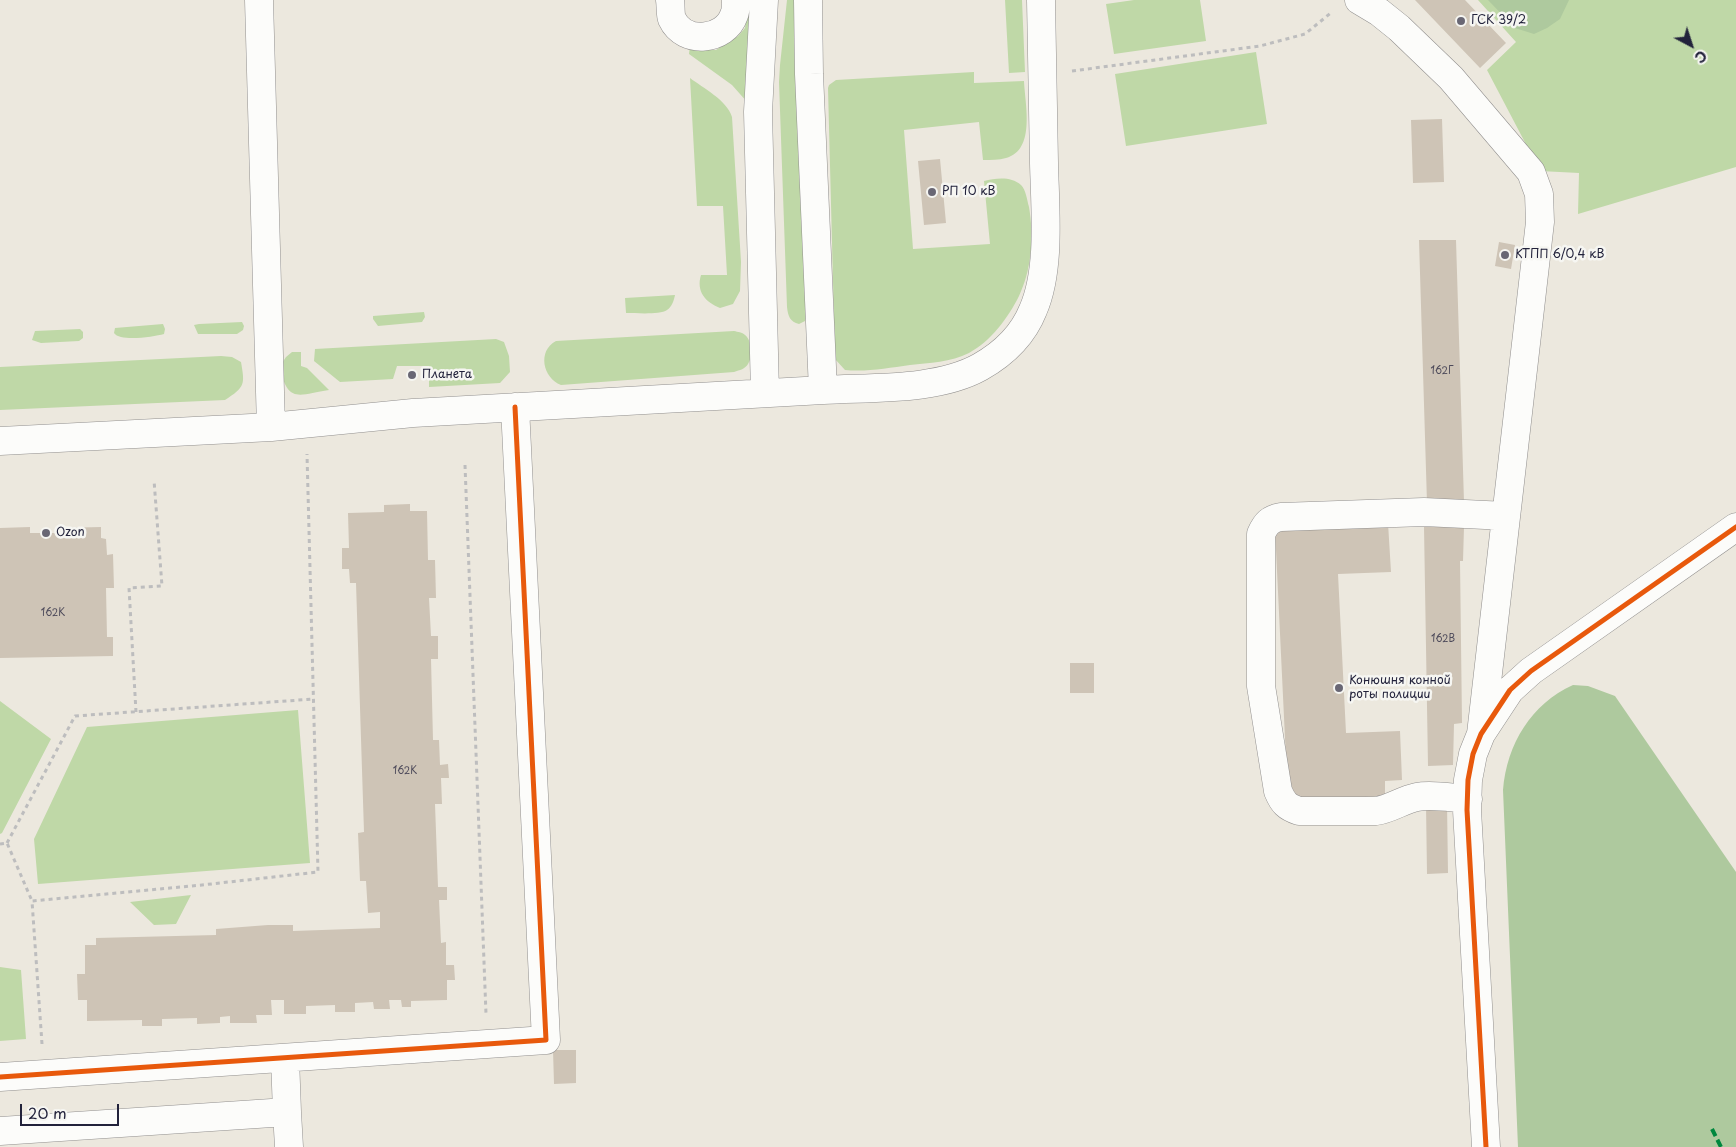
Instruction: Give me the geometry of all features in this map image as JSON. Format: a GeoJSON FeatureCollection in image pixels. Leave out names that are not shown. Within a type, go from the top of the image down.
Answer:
{"type":"FeatureCollection","features":[{"type":"Feature","properties":{"kind":"street"},"geometry":{"type":"LineString","coordinates":[[259,0],[271,427]]}},
{"type":"Feature","properties":{"kind":"street"},"geometry":{"type":"LineString","coordinates":[[670,0],[671,18],[678,28],[689,35],[701,38],[715,35],[726,27],[734,16],[736,0]]}},
{"type":"Feature","properties":{"kind":"street"},"geometry":{"type":"LineString","coordinates":[[764,0],[758,112],[765,393]]}},
{"type":"Feature","properties":{"kind":"street"},"geometry":{"type":"LineString","coordinates":[[808,0],[809,74],[823,390]]}},
{"type":"Feature","properties":{"kind":"street"},"geometry":{"type":"LineString","coordinates":[[0,441],[271,427],[413,413],[921,385],[960,376],[979,368],[1006,349],[1026,325],[1034,309],[1038,294],[1045,240],[1041,0]]}},
{"type":"Feature","properties":{"kind":"street"},"geometry":{"type":"LineString","coordinates":[[1359,0],[1379,12],[1399,28],[1452,78],[1531,172],[1539,194],[1540,222],[1480,734],[1473,754],[1468,780],[1486,1147]]}},
{"type":"Feature","properties":{"kind":"street"},"geometry":{"type":"LineString","coordinates":[[0,1077],[546,1040],[515,407]]}},
{"type":"Feature","properties":{"kind":"street"},"geometry":{"type":"LineString","coordinates":[[1468,799],[1422,796],[1405,801],[1387,810],[1376,811],[1299,811],[1289,808],[1282,801],[1278,792],[1261,686],[1261,534],[1265,525],[1272,519],[1281,517],[1424,512],[1506,516]]}},
{"type":"Feature","properties":{"kind":"street"},"geometry":{"type":"LineString","coordinates":[[1480,734],[1510,690],[1531,671],[1736,527]]}},
{"type":"Feature","properties":{"kind":"street"},"geometry":{"type":"LineString","coordinates":[[285,1058],[289,1147]]}},
{"type":"Feature","properties":{"kind":"street"},"geometry":{"type":"LineString","coordinates":[[0,1131],[287,1112]]}},
{"type":"Feature","properties":{"kind":"path"},"geometry":{"type":"LineString","coordinates":[[1043,75],[1260,46],[1305,34],[1332,11]]}},
{"type":"Feature","properties":{"kind":"path"},"geometry":{"type":"LineString","coordinates":[[32,901],[318,872],[310,515],[306,424]]}},
{"type":"Feature","properties":{"kind":"path"},"geometry":{"type":"LineString","coordinates":[[465,465],[486,1015]]}},
{"type":"Feature","properties":{"kind":"path"},"geometry":{"type":"LineString","coordinates":[[136,712],[129,588],[162,586],[154,480]]}},
{"type":"Feature","properties":{"kind":"path"},"geometry":{"type":"LineString","coordinates":[[8,843],[75,716],[314,699]]}},
{"type":"Feature","properties":{"kind":"path"},"geometry":{"type":"LineString","coordinates":[[8,843],[32,901],[44,1074]]}},
{"type":"Feature","properties":{"kind":"path"},"geometry":{"type":"LineString","coordinates":[[0,844],[8,843]]}},
{"type":"Feature","properties":{"kind":"green space"},"geometry":{"type":"Polygon","coordinates":[[[748,0],[753,0],[748,103],[732,85],[689,54],[690,45],[703,50],[716,50],[738,36],[745,28],[748,0]]]}},
{"type":"Feature","properties":{"kind":"green space"},"geometry":{"type":"Polygon","coordinates":[[[787,0],[797,0],[807,314],[805,321],[799,324],[793,322],[790,318],[787,307],[779,82],[787,0]]]}},
{"type":"Feature","properties":{"kind":"green space"},"geometry":{"type":"Polygon","coordinates":[[[1005,0],[1022,0],[1025,72],[1009,73],[1005,0]]]}},
{"type":"Feature","properties":{"kind":"green space"},"geometry":{"type":"Polygon","coordinates":[[[1134,0],[1200,0],[1206,41],[1114,54],[1106,4],[1134,0]]]}},
{"type":"Feature","properties":{"kind":"green space"},"geometry":{"type":"Polygon","coordinates":[[[1478,0],[1736,0],[1736,167],[1578,214],[1579,173],[1540,171],[1487,70],[1516,42],[1478,0]]]}},
{"type":"Feature","properties":{"kind":"green space"},"geometry":{"type":"Polygon","coordinates":[[[1488,0],[1569,0],[1560,19],[1534,34],[1515,28],[1488,0]]]}},
{"type":"Feature","properties":{"kind":"green space"},"geometry":{"type":"Polygon","coordinates":[[[1256,52],[1267,124],[1126,146],[1115,74],[1256,52]]]}},
{"type":"Feature","properties":{"kind":"green space"},"geometry":{"type":"Polygon","coordinates":[[[974,72],[974,83],[1024,81],[1027,125],[1022,146],[1006,158],[983,160],[979,122],[904,130],[913,249],[990,244],[984,181],[998,179],[1013,180],[1023,187],[1025,192],[1029,207],[1031,229],[1029,264],[1019,296],[1010,313],[992,335],[977,348],[962,356],[940,362],[845,370],[835,359],[829,85],[836,80],[974,72]]]}},
{"type":"Feature","properties":{"kind":"green space"},"geometry":{"type":"Polygon","coordinates":[[[690,78],[720,100],[732,117],[741,262],[740,291],[733,304],[720,308],[706,299],[700,286],[701,275],[727,275],[723,206],[697,206],[690,78]]]}},
{"type":"Feature","properties":{"kind":"green space"},"geometry":{"type":"Polygon","coordinates":[[[675,295],[670,307],[664,312],[626,313],[625,298],[675,295]]]}},
{"type":"Feature","properties":{"kind":"green space"},"geometry":{"type":"Polygon","coordinates":[[[424,312],[425,317],[422,322],[378,326],[373,319],[373,316],[424,312]]]}},
{"type":"Feature","properties":{"kind":"green space"},"geometry":{"type":"Polygon","coordinates":[[[242,322],[243,330],[237,334],[198,334],[194,325],[199,324],[242,322]]]}},
{"type":"Feature","properties":{"kind":"green space"},"geometry":{"type":"Polygon","coordinates":[[[163,324],[164,334],[159,335],[130,338],[117,336],[114,333],[115,328],[163,324]]]}},
{"type":"Feature","properties":{"kind":"green space"},"geometry":{"type":"Polygon","coordinates":[[[80,329],[83,332],[83,338],[79,341],[41,343],[32,340],[35,331],[80,329]]]}},
{"type":"Feature","properties":{"kind":"green space"},"geometry":{"type":"Polygon","coordinates":[[[734,331],[743,333],[747,337],[751,353],[747,366],[734,372],[561,385],[555,382],[546,371],[544,357],[546,351],[556,341],[734,331]]]}},
{"type":"Feature","properties":{"kind":"green space"},"geometry":{"type":"Polygon","coordinates":[[[496,339],[504,342],[509,356],[510,372],[500,383],[429,387],[429,366],[397,366],[393,379],[340,382],[314,361],[315,349],[496,339]]]}},
{"type":"Feature","properties":{"kind":"green space"},"geometry":{"type":"Polygon","coordinates":[[[292,352],[301,352],[301,366],[307,368],[329,390],[302,395],[290,392],[286,386],[280,366],[292,352]]]}},
{"type":"Feature","properties":{"kind":"green space"},"geometry":{"type":"Polygon","coordinates":[[[232,357],[241,362],[243,376],[240,388],[225,400],[0,410],[0,367],[232,357]]]}},
{"type":"Feature","properties":{"kind":"green space"},"geometry":{"type":"Polygon","coordinates":[[[1573,685],[1588,686],[1615,696],[1736,872],[1736,1147],[1518,1147],[1503,790],[1505,773],[1516,742],[1533,714],[1558,693],[1573,685]]]}},
{"type":"Feature","properties":{"kind":"green space"},"geometry":{"type":"Polygon","coordinates":[[[0,701],[51,739],[0,834],[0,701]]]}},
{"type":"Feature","properties":{"kind":"green space"},"geometry":{"type":"Polygon","coordinates":[[[298,710],[310,863],[38,884],[34,839],[87,727],[298,710]]]}},
{"type":"Feature","properties":{"kind":"green space"},"geometry":{"type":"Polygon","coordinates":[[[191,895],[176,924],[154,925],[130,902],[191,895]]]}},
{"type":"Feature","properties":{"kind":"green space"},"geometry":{"type":"Polygon","coordinates":[[[0,967],[21,970],[26,1039],[0,1041],[0,967]]]}},
{"type":"Feature","properties":{"kind":"building","name":"ГСК 39/2"},"geometry":{"type":"Polygon","coordinates":[[[1415,0],[1465,0],[1506,43],[1480,68],[1415,0]]]}},
{"type":"Feature","properties":{"kind":"building"},"geometry":{"type":"Polygon","coordinates":[[[1442,119],[1444,182],[1413,183],[1411,120],[1442,119]]]}},
{"type":"Feature","properties":{"kind":"building","name":"РП 10 кВ"},"geometry":{"type":"Polygon","coordinates":[[[940,159],[946,223],[924,225],[918,161],[940,159]]]}},
{"type":"Feature","properties":{"kind":"building"},"geometry":{"type":"Polygon","coordinates":[[[1419,240],[1456,240],[1464,502],[1427,503],[1419,240]]]}},
{"type":"Feature","properties":{"kind":"building","name":"КТПП 6/0,4 кВ"},"geometry":{"type":"Polygon","coordinates":[[[1499,242],[1515,245],[1511,269],[1495,266],[1499,242]]]}},
{"type":"Feature","properties":{"kind":"building"},"geometry":{"type":"Polygon","coordinates":[[[410,504],[410,511],[427,511],[428,560],[435,560],[436,598],[429,598],[431,636],[438,636],[438,659],[431,659],[433,740],[439,740],[440,765],[448,764],[449,778],[441,778],[442,804],[435,804],[438,887],[447,887],[447,900],[439,900],[441,943],[446,942],[446,965],[454,965],[455,980],[447,980],[447,1000],[411,1001],[411,1007],[402,1007],[401,1000],[389,1000],[390,1009],[374,1009],[373,1002],[355,1003],[355,1012],[335,1012],[335,1005],[306,1006],[306,1014],[284,1014],[284,1000],[271,1000],[272,1015],[256,1015],[257,1023],[230,1023],[230,1016],[220,1017],[220,1023],[197,1024],[197,1018],[162,1019],[162,1026],[142,1026],[142,1020],[87,1021],[87,1000],[78,1000],[77,974],[85,974],[85,945],[96,945],[96,938],[216,935],[216,929],[268,925],[293,925],[293,931],[380,928],[380,912],[368,913],[366,881],[360,881],[358,833],[364,832],[356,583],[350,583],[349,569],[342,569],[342,548],[349,548],[348,513],[384,512],[384,505],[410,504]]]}},
{"type":"Feature","properties":{"kind":"building"},"geometry":{"type":"Polygon","coordinates":[[[1388,523],[1391,572],[1338,574],[1346,733],[1400,731],[1402,780],[1385,781],[1385,796],[1288,801],[1275,529],[1388,523]]]}},
{"type":"Feature","properties":{"kind":"building"},"geometry":{"type":"Polygon","coordinates":[[[30,527],[30,533],[61,533],[61,528],[101,527],[101,538],[106,539],[107,555],[113,554],[114,588],[106,588],[107,637],[113,637],[113,656],[0,658],[0,528],[30,527]]]}},
{"type":"Feature","properties":{"kind":"building"},"geometry":{"type":"Polygon","coordinates":[[[1424,527],[1464,527],[1463,561],[1460,561],[1462,723],[1454,724],[1453,765],[1428,766],[1424,527]]]}},
{"type":"Feature","properties":{"kind":"building"},"geometry":{"type":"Polygon","coordinates":[[[1070,663],[1094,663],[1094,693],[1070,693],[1070,663]]]}},
{"type":"Feature","properties":{"kind":"building"},"geometry":{"type":"Polygon","coordinates":[[[1447,803],[1448,873],[1427,874],[1426,804],[1447,803]]]}},
{"type":"Feature","properties":{"kind":"building"},"geometry":{"type":"Polygon","coordinates":[[[553,1050],[576,1050],[576,1083],[554,1084],[553,1050]]]}},
{"type":"Feature","properties":{"kind":"marked path"},"geometry":{"type":"LineString","coordinates":[[1712,1129],[1721,1147]]}},
{"type":"Feature","properties":{"kind":"cycle path"},"geometry":{"type":"LineString","coordinates":[[0,1077],[546,1040],[515,407]]}},
{"type":"Feature","properties":{"kind":"cycle path"},"geometry":{"type":"LineString","coordinates":[[1486,1147],[1467,810],[1468,780],[1473,754],[1481,734],[1510,690],[1531,671],[1736,527]]}},
{"type":"Feature","properties":{"kind":"place","name":"ГСК 39/2"},"geometry":{"type":"Point","coordinates":[1461,21]}},
{"type":"Feature","properties":{"kind":"place","name":"РП 10 кВ"},"geometry":{"type":"Point","coordinates":[932,192]}},
{"type":"Feature","properties":{"kind":"place","name":"КТПП 6/0,4 кВ"},"geometry":{"type":"Point","coordinates":[1505,255]}},
{"type":"Feature","properties":{"kind":"place","name":"Планета"},"geometry":{"type":"Point","coordinates":[412,375]}},
{"type":"Feature","properties":{"kind":"place","name":"Ozon"},"geometry":{"type":"Point","coordinates":[46,533]}},
{"type":"Feature","properties":{"kind":"place","name":"Конюшня конной роты полиции"},"geometry":{"type":"Point","coordinates":[1339,688]}}]}
